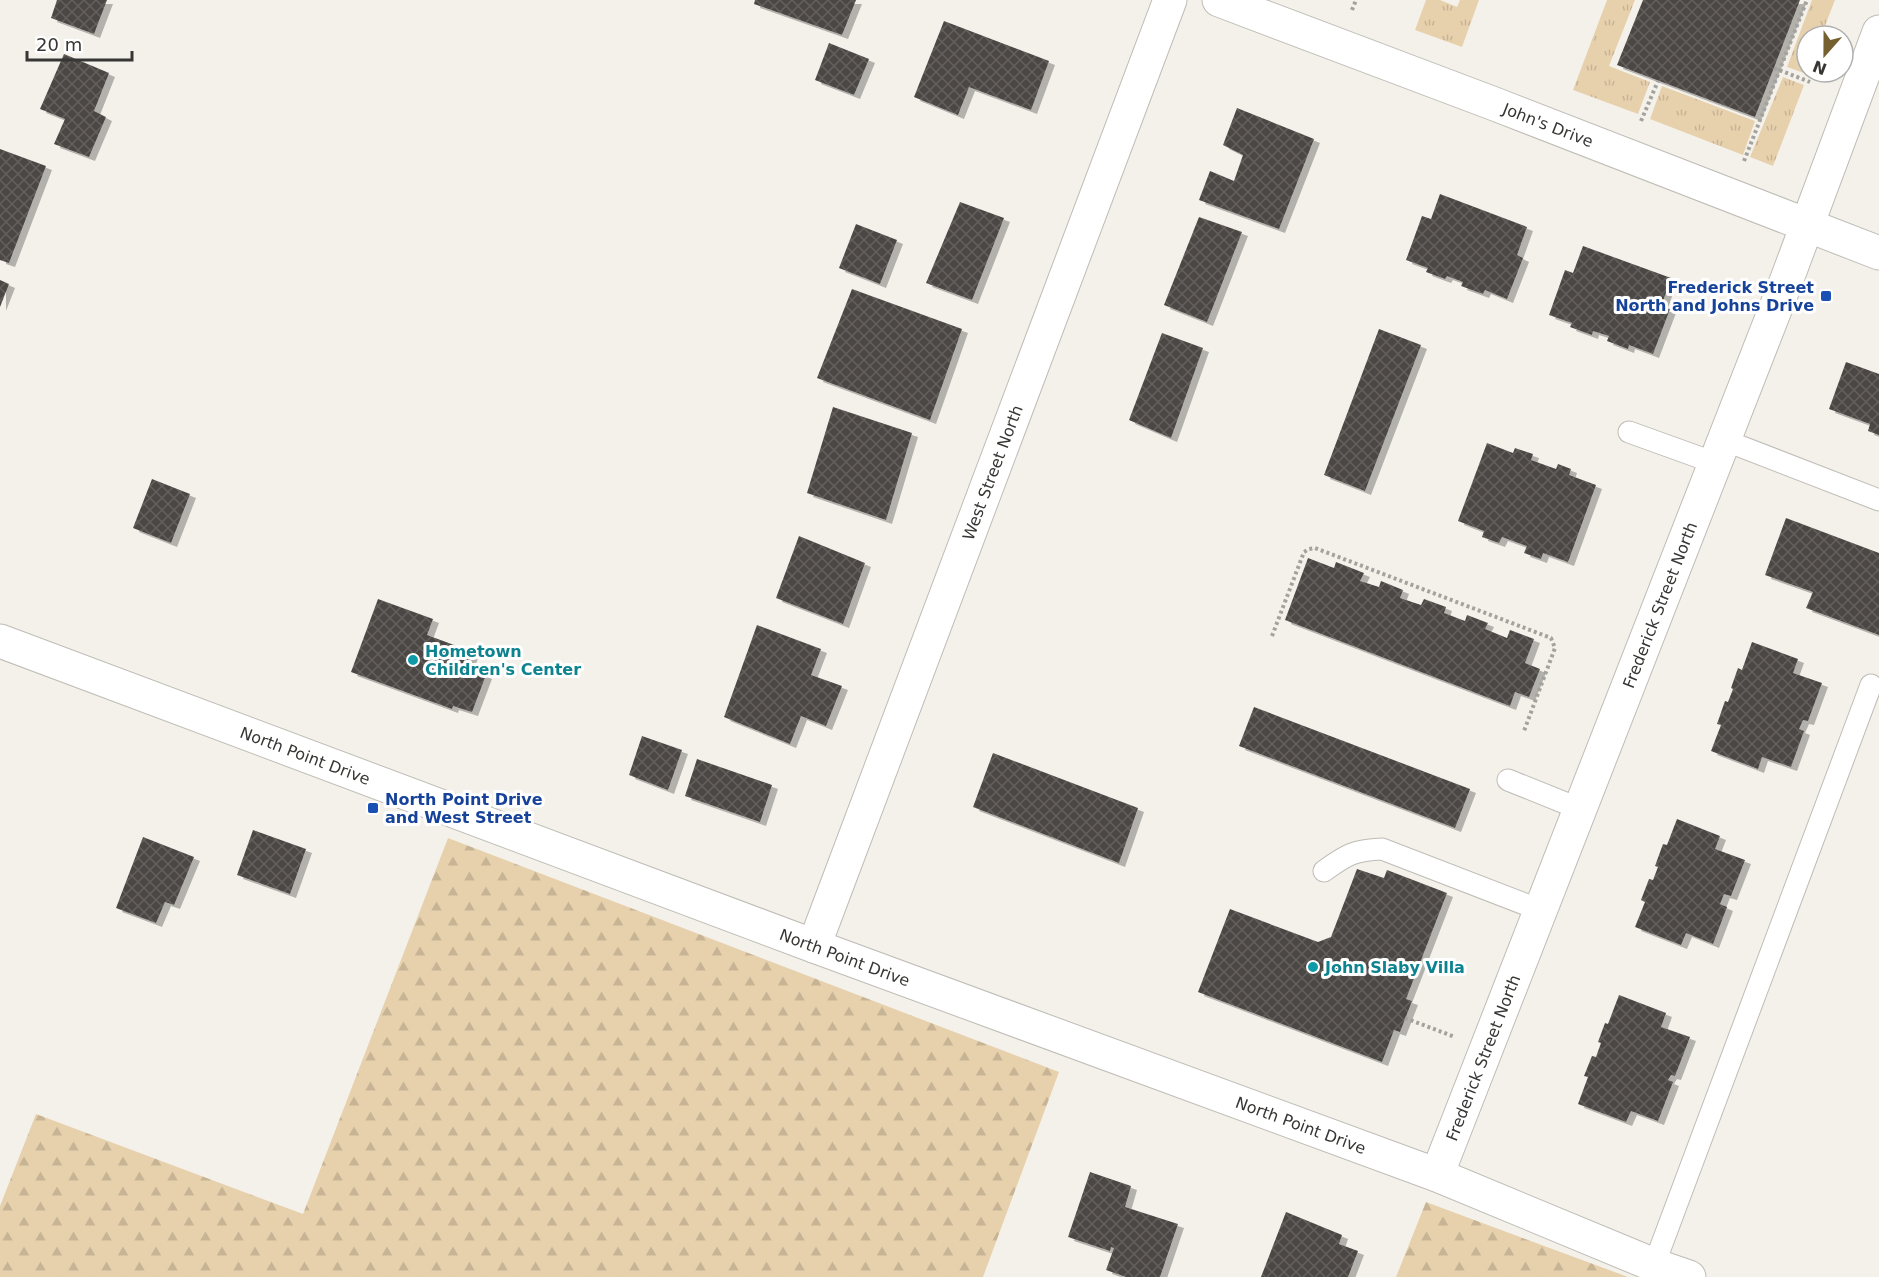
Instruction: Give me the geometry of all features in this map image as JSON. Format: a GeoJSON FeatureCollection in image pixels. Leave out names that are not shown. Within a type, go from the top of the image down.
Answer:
{"type":"FeatureCollection","features":[{"type":"Feature","properties":{"kind":"street","name":"West Street North"},"geometry":{"type":"LineString","coordinates":[[814,946],[1170,0]]}},
{"type":"Feature","properties":{"kind":"street","name":"John's Drive"},"geometry":{"type":"LineString","coordinates":[[1219,0],[1502,106],[1879,253]]}},
{"type":"Feature","properties":{"kind":"street","name":"Frederick Street North"},"geometry":{"type":"LineString","coordinates":[[1437,1175],[1808,225],[1879,32]]}},
{"type":"Feature","properties":{"kind":"street","name":"North Point Drive"},"geometry":{"type":"LineString","coordinates":[[0,641],[814,946],[1437,1175],[1654,1265],[1689,1277]]}},
{"type":"Feature","properties":{"kind":"lane"},"geometry":{"type":"LineString","coordinates":[[1629,432],[1720,451],[1879,500]]}},
{"type":"Feature","properties":{"kind":"lane"},"geometry":{"type":"LineString","coordinates":[[1654,1265],[1870,685]]}},
{"type":"Feature","properties":{"kind":"lane"},"geometry":{"type":"LineString","coordinates":[[1508,780],[1580,808]]}},
{"type":"Feature","properties":{"kind":"lane"},"geometry":{"type":"LineString","coordinates":[[1324,871],[1343,857],[1362,850],[1382,849],[1540,910]]}},
{"type":"Feature","properties":{"kind":"path"},"geometry":{"type":"LineString","coordinates":[[1352,10],[1356,0]]}},
{"type":"Feature","properties":{"kind":"path"},"geometry":{"type":"LineString","coordinates":[[1744,161],[1807,0]]}},
{"type":"Feature","properties":{"kind":"path"},"geometry":{"type":"LineString","coordinates":[[1774,68],[1795,76]]}},
{"type":"Feature","properties":{"kind":"path"},"geometry":{"type":"LineString","coordinates":[[1641,121],[1658,81]]}},
{"type":"Feature","properties":{"kind":"path"},"geometry":{"type":"LineString","coordinates":[[1272,636],[1304,552],[1315,548],[1551,638],[1556,648],[1524,731]]}},
{"type":"Feature","properties":{"kind":"path"},"geometry":{"type":"LineString","coordinates":[[1405,1018],[1486,1049]]}},
{"type":"Feature","properties":{"kind":"green space"},"geometry":{"type":"Polygon","coordinates":[[[1426,0],[1440,0],[1457,7],[1460,0],[1479,0],[1462,47],[1415,30],[1426,0]]]}},
{"type":"Feature","properties":{"kind":"green space"},"geometry":{"type":"Polygon","coordinates":[[[1607,0],[1635,0],[1609,66],[1650,82],[1638,114],[1573,90],[1607,0]]]}},
{"type":"Feature","properties":{"kind":"green space"},"geometry":{"type":"Polygon","coordinates":[[[1812,0],[1835,0],[1826,24],[1803,24],[1812,0]]]}},
{"type":"Feature","properties":{"kind":"green space"},"geometry":{"type":"Polygon","coordinates":[[[1795,46],[1795,70],[1787,67],[1795,46]]]}},
{"type":"Feature","properties":{"kind":"green space"},"geometry":{"type":"Polygon","coordinates":[[[1783,77],[1795,82],[1795,84],[1804,85],[1773,166],[1750,157],[1783,77]]]}},
{"type":"Feature","properties":{"kind":"green space"},"geometry":{"type":"Polygon","coordinates":[[[1662,86],[1755,121],[1743,155],[1650,119],[1662,86]]]}},
{"type":"Feature","properties":{"kind":"green space"},"geometry":{"type":"Polygon","coordinates":[[[448,838],[1059,1072],[983,1277],[0,1277],[0,1206],[36,1114],[303,1214],[448,838]]]}},
{"type":"Feature","properties":{"kind":"green space"},"geometry":{"type":"Polygon","coordinates":[[[1426,1202],[1628,1277],[1396,1277],[1426,1202]]]}},
{"type":"Feature","properties":{"kind":"building"},"geometry":{"type":"Polygon","coordinates":[[[57,0],[107,0],[94,34],[51,18],[57,0]]]}},
{"type":"Feature","properties":{"kind":"building"},"geometry":{"type":"Polygon","coordinates":[[[755,0],[856,0],[842,35],[754,4],[755,0]]]}},
{"type":"Feature","properties":{"kind":"building"},"geometry":{"type":"Polygon","coordinates":[[[1643,0],[1800,0],[1755,117],[1617,65],[1643,0]]]}},
{"type":"Feature","properties":{"kind":"building"},"geometry":{"type":"Polygon","coordinates":[[[944,21],[1049,61],[1031,110],[969,87],[958,115],[914,97],[944,21]]]}},
{"type":"Feature","properties":{"kind":"building"},"geometry":{"type":"Polygon","coordinates":[[[829,43],[869,59],[854,95],[815,80],[829,43]]]}},
{"type":"Feature","properties":{"kind":"building"},"geometry":{"type":"Polygon","coordinates":[[[64,54],[109,73],[94,111],[106,117],[89,157],[54,144],[65,119],[40,109],[64,54]]]}},
{"type":"Feature","properties":{"kind":"building"},"geometry":{"type":"Polygon","coordinates":[[[1237,108],[1314,139],[1279,229],[1199,200],[1210,171],[1234,181],[1243,155],[1223,145],[1237,108]]]}},
{"type":"Feature","properties":{"kind":"building"},"geometry":{"type":"Polygon","coordinates":[[[0,149],[46,166],[9,263],[0,260],[0,149]]]}},
{"type":"Feature","properties":{"kind":"building"},"geometry":{"type":"Polygon","coordinates":[[[1440,194],[1527,227],[1517,255],[1523,258],[1507,299],[1485,290],[1483,294],[1461,286],[1463,282],[1447,276],[1445,279],[1426,272],[1428,268],[1406,260],[1422,216],[1431,219],[1440,194]]]}},
{"type":"Feature","properties":{"kind":"building"},"geometry":{"type":"Polygon","coordinates":[[[960,202],[1004,218],[972,300],[926,283],[960,202]]]}},
{"type":"Feature","properties":{"kind":"building"},"geometry":{"type":"Polygon","coordinates":[[[1199,217],[1242,232],[1207,322],[1164,305],[1199,217]]]}},
{"type":"Feature","properties":{"kind":"building"},"geometry":{"type":"Polygon","coordinates":[[[856,224],[897,240],[880,284],[839,268],[856,224]]]}},
{"type":"Feature","properties":{"kind":"building"},"geometry":{"type":"Polygon","coordinates":[[[1583,246],[1671,278],[1661,307],[1670,309],[1653,354],[1629,345],[1628,349],[1607,341],[1609,336],[1593,331],[1592,335],[1570,327],[1572,323],[1549,315],[1565,270],[1573,273],[1583,246]]]}},
{"type":"Feature","properties":{"kind":"building"},"geometry":{"type":"Polygon","coordinates":[[[0,280],[9,284],[0,307],[0,280]]]}},
{"type":"Feature","properties":{"kind":"building"},"geometry":{"type":"Polygon","coordinates":[[[852,289],[962,329],[930,420],[817,378],[852,289]]]}},
{"type":"Feature","properties":{"kind":"building"},"geometry":{"type":"Polygon","coordinates":[[[1379,329],[1421,345],[1365,491],[1324,475],[1379,329]]]}},
{"type":"Feature","properties":{"kind":"building"},"geometry":{"type":"Polygon","coordinates":[[[1162,333],[1203,348],[1171,438],[1129,420],[1162,333]]]}},
{"type":"Feature","properties":{"kind":"building"},"geometry":{"type":"Polygon","coordinates":[[[1846,362],[1879,374],[1879,435],[1868,431],[1870,424],[1829,409],[1846,362]]]}},
{"type":"Feature","properties":{"kind":"building"},"geometry":{"type":"Polygon","coordinates":[[[833,407],[912,433],[886,520],[807,493],[833,407]]]}},
{"type":"Feature","properties":{"kind":"building"},"geometry":{"type":"Polygon","coordinates":[[[1487,443],[1513,453],[1515,448],[1533,454],[1531,460],[1556,469],[1558,464],[1571,469],[1569,475],[1596,485],[1568,562],[1543,553],[1541,559],[1524,553],[1527,546],[1502,537],[1499,543],[1482,537],[1484,531],[1458,521],[1487,443]]]}},
{"type":"Feature","properties":{"kind":"building"},"geometry":{"type":"Polygon","coordinates":[[[152,479],[190,494],[171,543],[133,528],[152,479]]]}},
{"type":"Feature","properties":{"kind":"building"},"geometry":{"type":"Polygon","coordinates":[[[1786,518],[1879,553],[1879,635],[1806,608],[1813,592],[1765,575],[1786,518]]]}},
{"type":"Feature","properties":{"kind":"building"},"geometry":{"type":"Polygon","coordinates":[[[799,536],[865,563],[843,624],[776,598],[799,536]]]}},
{"type":"Feature","properties":{"kind":"building"},"geometry":{"type":"Polygon","coordinates":[[[1308,558],[1334,568],[1336,562],[1364,573],[1360,581],[1379,587],[1381,581],[1403,590],[1400,598],[1421,605],[1424,599],[1446,607],[1444,613],[1465,621],[1467,615],[1488,623],[1485,629],[1507,638],[1510,630],[1534,639],[1525,663],[1540,669],[1529,697],[1515,692],[1510,706],[1285,620],[1308,558]]]}},
{"type":"Feature","properties":{"kind":"building","name":"Hometown Children's Center"},"geometry":{"type":"Polygon","coordinates":[[[378,599],[433,619],[427,635],[473,652],[467,667],[486,675],[472,712],[453,706],[452,709],[351,672],[378,599]]]}},
{"type":"Feature","properties":{"kind":"building"},"geometry":{"type":"Polygon","coordinates":[[[757,625],[821,649],[811,675],[842,686],[826,726],[801,716],[790,744],[724,717],[757,625]]]}},
{"type":"Feature","properties":{"kind":"building"},"geometry":{"type":"Polygon","coordinates":[[[1752,642],[1798,659],[1793,673],[1822,683],[1808,721],[1803,720],[1799,729],[1804,731],[1791,767],[1762,757],[1758,769],[1711,751],[1721,725],[1717,724],[1725,701],[1728,702],[1738,668],[1742,670],[1752,642]]]}},
{"type":"Feature","properties":{"kind":"building"},"geometry":{"type":"Polygon","coordinates":[[[1254,707],[1470,789],[1455,828],[1239,746],[1254,707]]]}},
{"type":"Feature","properties":{"kind":"building"},"geometry":{"type":"Polygon","coordinates":[[[642,736],[682,750],[668,790],[629,775],[642,736]]]}},
{"type":"Feature","properties":{"kind":"building"},"geometry":{"type":"Polygon","coordinates":[[[993,753],[1138,808],[1119,863],[973,807],[993,753]]]}},
{"type":"Feature","properties":{"kind":"building"},"geometry":{"type":"Polygon","coordinates":[[[697,759],[772,785],[760,822],[685,796],[697,759]]]}},
{"type":"Feature","properties":{"kind":"building"},"geometry":{"type":"Polygon","coordinates":[[[1677,819],[1720,836],[1715,849],[1745,860],[1731,896],[1724,894],[1720,904],[1727,907],[1713,944],[1686,933],[1681,945],[1635,927],[1645,902],[1641,900],[1649,879],[1653,880],[1658,867],[1655,866],[1663,844],[1667,845],[1677,819]]]}},
{"type":"Feature","properties":{"kind":"building"},"geometry":{"type":"Polygon","coordinates":[[[253,830],[306,849],[290,894],[237,875],[253,830]]]}},
{"type":"Feature","properties":{"kind":"building"},"geometry":{"type":"Polygon","coordinates":[[[143,837],[194,857],[174,905],[165,902],[156,923],[116,908],[143,837]]]}},
{"type":"Feature","properties":{"kind":"building","name":"John Slaby Villa"},"geometry":{"type":"Polygon","coordinates":[[[1357,869],[1384,878],[1387,870],[1447,893],[1406,999],[1412,1001],[1400,1032],[1394,1030],[1382,1062],[1198,992],[1230,909],[1318,942],[1331,937],[1357,869]]]}},
{"type":"Feature","properties":{"kind":"building"},"geometry":{"type":"Polygon","coordinates":[[[1619,995],[1666,1013],[1661,1027],[1690,1037],[1675,1076],[1671,1075],[1668,1080],[1673,1082],[1658,1121],[1631,1111],[1626,1122],[1578,1104],[1588,1077],[1584,1076],[1592,1056],[1596,1057],[1601,1043],[1598,1042],[1605,1023],[1608,1024],[1619,995]]]}},
{"type":"Feature","properties":{"kind":"building"},"geometry":{"type":"Polygon","coordinates":[[[1090,1172],[1131,1186],[1125,1207],[1178,1224],[1160,1277],[1126,1277],[1106,1270],[1114,1248],[1111,1247],[1110,1251],[1068,1237],[1090,1172]]]}},
{"type":"Feature","properties":{"kind":"building"},"geometry":{"type":"Polygon","coordinates":[[[1286,1212],[1342,1235],[1339,1244],[1358,1251],[1348,1277],[1261,1277],[1286,1212]]]}},
{"type":"Feature","properties":{"kind":"place","name":"Frederick Street North and Johns Drive"},"geometry":{"type":"Point","coordinates":[1826,296]}},
{"type":"Feature","properties":{"kind":"place","name":"Hometown Children's Center"},"geometry":{"type":"Point","coordinates":[413,660]}},
{"type":"Feature","properties":{"kind":"place","name":"North Point Drive and West Street"},"geometry":{"type":"Point","coordinates":[373,808]}},
{"type":"Feature","properties":{"kind":"place","name":"John Slaby Villa"},"geometry":{"type":"Point","coordinates":[1313,967]}}]}
